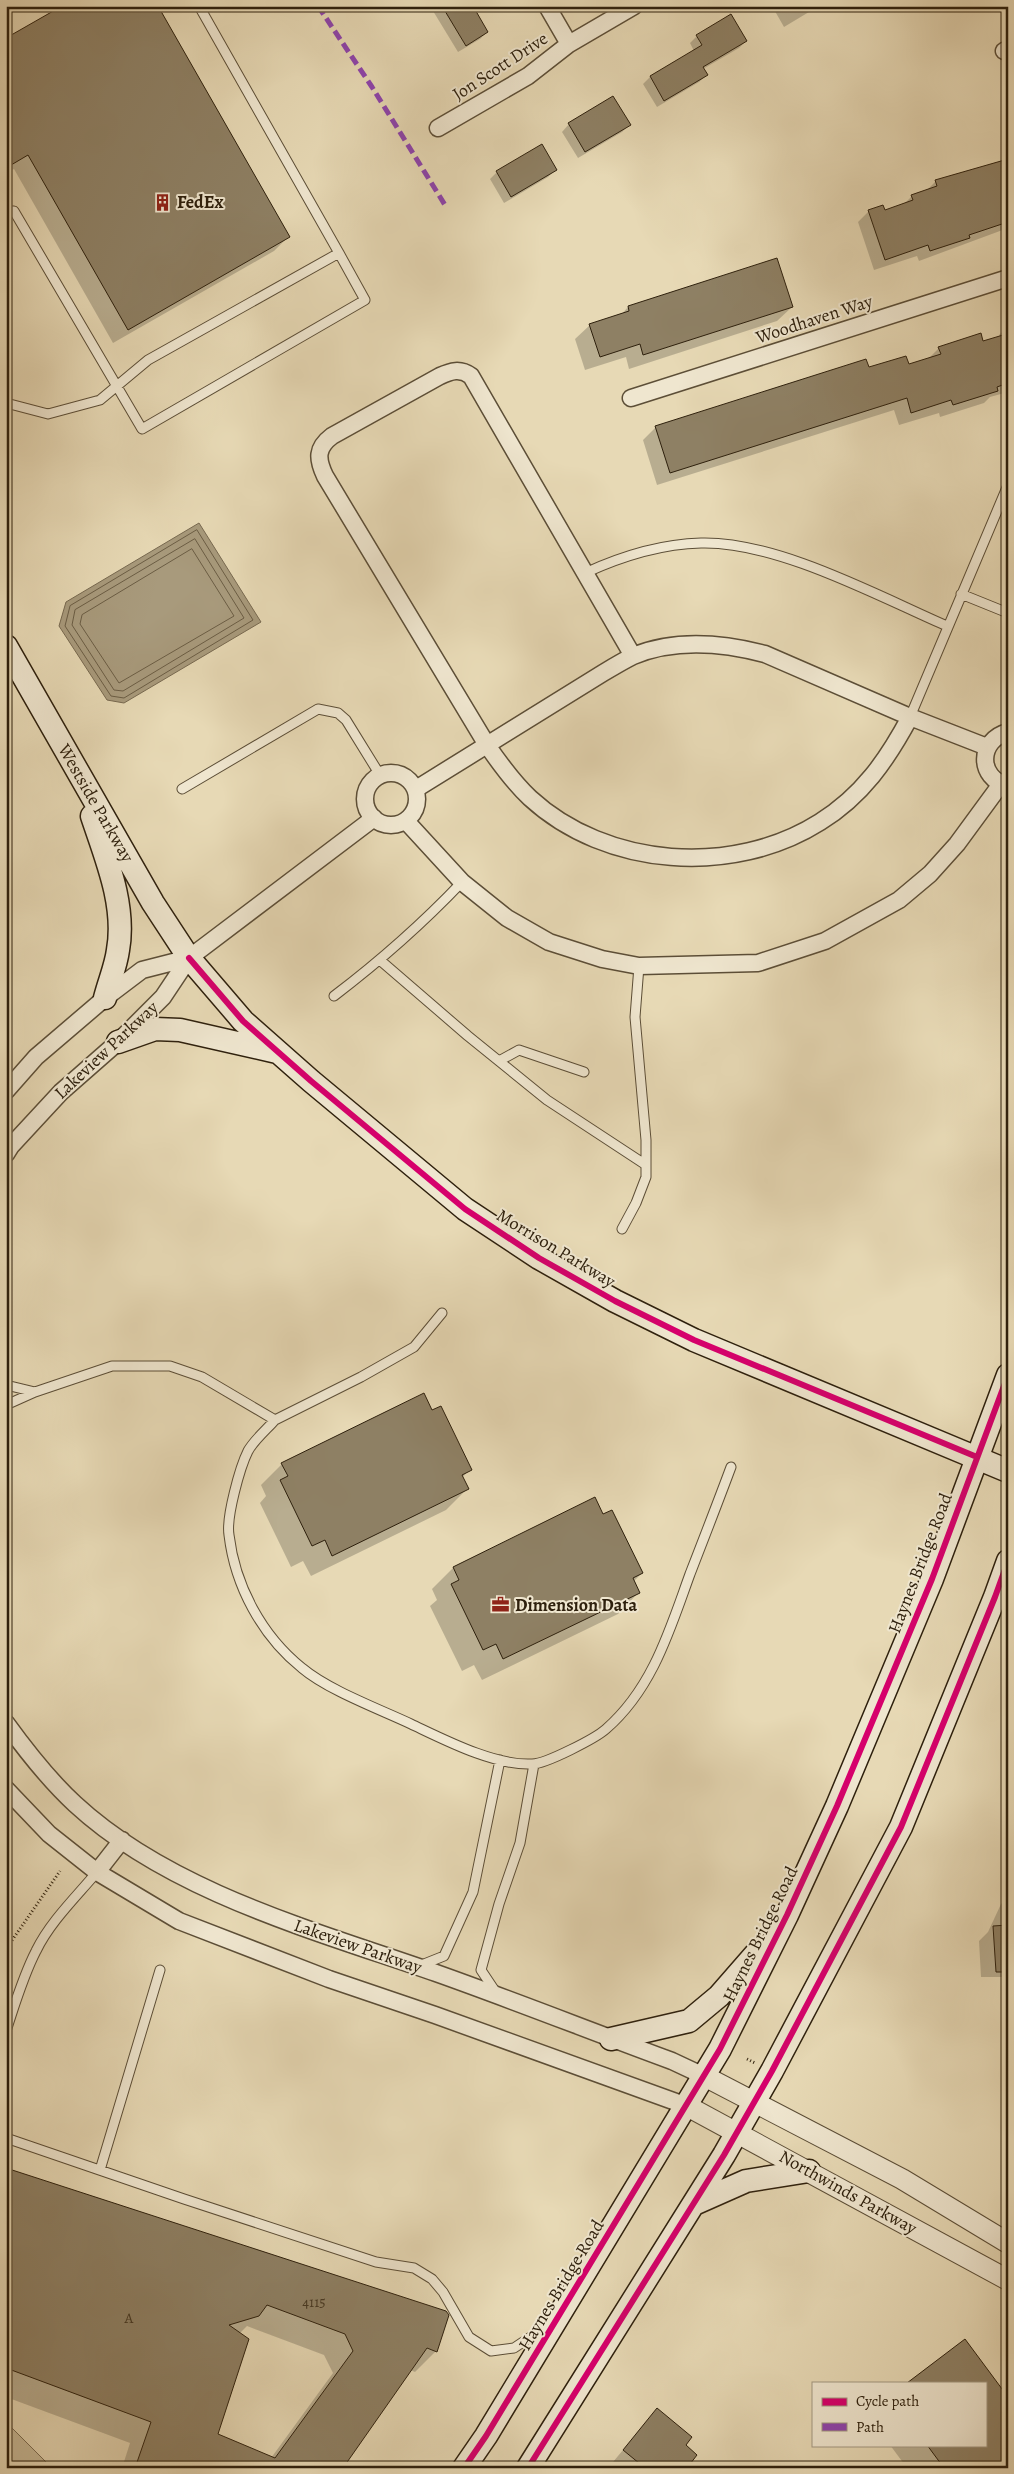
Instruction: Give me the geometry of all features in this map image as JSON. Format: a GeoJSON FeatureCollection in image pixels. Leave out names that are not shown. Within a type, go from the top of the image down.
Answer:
{"type":"FeatureCollection","features":[{"type":"Feature","properties":{"kind":"main road","name":"Westside Parkway"},"geometry":{"type":"LineString","coordinates":[[6,646],[152,903],[189,958]]}},
{"type":"Feature","properties":{"kind":"main road"},"geometry":{"type":"LineString","coordinates":[[79,774],[116,890],[118,949],[104,998]]}},
{"type":"Feature","properties":{"kind":"main road","name":"Morrison Parkway"},"geometry":{"type":"LineString","coordinates":[[189,958],[243,1021],[278,1052],[465,1209],[539,1258],[615,1302],[694,1340],[977,1457]]}},
{"type":"Feature","properties":{"kind":"main road"},"geometry":{"type":"LineString","coordinates":[[118,1042],[155,1029],[180,1030],[278,1052]]}},
{"type":"Feature","properties":{"kind":"main road","name":"Haynes Bridge Road"},"geometry":{"type":"LineString","coordinates":[[464,2468],[486,2436],[687,2106],[787,1915],[832,1818],[924,1597],[1008,1375]]}},
{"type":"Feature","properties":{"kind":"main road"},"geometry":{"type":"LineString","coordinates":[[977,1457],[1008,1471]]}},
{"type":"Feature","properties":{"kind":"main road"},"geometry":{"type":"LineString","coordinates":[[528,2468],[694,2204],[737,2132],[901,1827],[1001,1590],[1008,1561]]}},
{"type":"Feature","properties":{"kind":"main road"},"geometry":{"type":"LineString","coordinates":[[611,2039],[689,2021],[719,1996],[787,1915]]}},
{"type":"Feature","properties":{"kind":"main road"},"geometry":{"type":"LineString","coordinates":[[694,2204],[746,2181],[809,2171]]}},
{"type":"Feature","properties":{"kind":"street"},"geometry":{"type":"LineString","coordinates":[[547,6],[569,44]]}},
{"type":"Feature","properties":{"kind":"street","name":"Jon Scott Drive"},"geometry":{"type":"LineString","coordinates":[[438,128],[528,76],[569,44],[634,6]]}},
{"type":"Feature","properties":{"kind":"street","name":"Woodhaven Way"},"geometry":{"type":"LineString","coordinates":[[631,398],[1008,278]]}},
{"type":"Feature","properties":{"kind":"street"},"geometry":{"type":"LineString","coordinates":[[633,656],[471,376],[464,371],[453,370],[440,376],[332,436],[323,443],[319,453],[319,462],[325,476],[487,745],[507,774],[530,799],[582,833],[612,846],[647,854],[685,858],[723,856],[761,849],[795,836],[820,822],[845,804],[890,755],[910,717]]}},
{"type":"Feature","properties":{"kind":"street"},"geometry":{"type":"LineString","coordinates":[[416,789],[633,656],[653,650],[683,645],[741,648],[765,654],[910,717],[987,747]]}},
{"type":"Feature","properties":{"kind":"street"},"geometry":{"type":"LineString","coordinates":[[406,821],[462,882],[507,918],[549,942],[602,958],[639,966],[758,963],[824,941],[899,900],[930,874],[1004,785],[988,773],[985,765],[987,747],[998,735],[1008,732]]}},
{"type":"Feature","properties":{"kind":"street"},"geometry":{"type":"LineString","coordinates":[[396,773],[404,776],[416,789],[416,807],[406,821],[389,825],[374,818],[366,803],[366,795],[368,787],[380,775],[396,773]]}},
{"type":"Feature","properties":{"kind":"street"},"geometry":{"type":"LineString","coordinates":[[189,958],[374,818]]}},
{"type":"Feature","properties":{"kind":"street","name":"Lakeview Parkway"},"geometry":{"type":"LineString","coordinates":[[6,1091],[36,1057],[104,998],[142,970],[189,958]]}},
{"type":"Feature","properties":{"kind":"street","name":"Lakeview Parkway"},"geometry":{"type":"LineString","coordinates":[[8,1148],[61,1092],[118,1042],[163,997],[189,958]]}},
{"type":"Feature","properties":{"kind":"street","name":"Lakeview Parkway"},"geometry":{"type":"LineString","coordinates":[[6,1723],[33,1759],[76,1805],[122,1840],[196,1885],[288,1922],[498,1996],[672,2061],[754,2102]]}},
{"type":"Feature","properties":{"kind":"street"},"geometry":{"type":"LineString","coordinates":[[6,1789],[49,1834],[98,1872],[178,1920],[274,1959],[656,2093],[687,2106]]}},
{"type":"Feature","properties":{"kind":"street"},"geometry":{"type":"LineString","coordinates":[[98,1872],[122,1840]]}},
{"type":"Feature","properties":{"kind":"street","name":"Northwinds Parkway"},"geometry":{"type":"LineString","coordinates":[[754,2102],[902,2179],[1008,2243]]}},
{"type":"Feature","properties":{"kind":"street","name":"Northwinds Parkway"},"geometry":{"type":"LineString","coordinates":[[687,2106],[1008,2280]]}},
{"type":"Feature","properties":{"kind":"lane"},"geometry":{"type":"LineString","coordinates":[[6,211],[14,212],[142,429],[365,300],[199,6]]}},
{"type":"Feature","properties":{"kind":"lane"},"geometry":{"type":"LineString","coordinates":[[6,403],[48,414],[100,400],[148,360],[339,253]]}},
{"type":"Feature","properties":{"kind":"lane"},"geometry":{"type":"LineString","coordinates":[[910,717],[1008,485]]}},
{"type":"Feature","properties":{"kind":"lane"},"geometry":{"type":"LineString","coordinates":[[585,573],[631,555],[672,545],[727,544],[786,557],[947,626]]}},
{"type":"Feature","properties":{"kind":"lane"},"geometry":{"type":"LineString","coordinates":[[961,594],[1008,613]]}},
{"type":"Feature","properties":{"kind":"lane"},"geometry":{"type":"LineString","coordinates":[[182,789],[318,710],[338,713],[346,720],[380,775]]}},
{"type":"Feature","properties":{"kind":"lane"},"geometry":{"type":"LineString","coordinates":[[334,996],[380,961],[431,915],[462,882]]}},
{"type":"Feature","properties":{"kind":"lane"},"geometry":{"type":"LineString","coordinates":[[380,961],[547,1100],[646,1166]]}},
{"type":"Feature","properties":{"kind":"lane"},"geometry":{"type":"LineString","coordinates":[[622,1229],[636,1203],[646,1177],[635,1017],[639,966]]}},
{"type":"Feature","properties":{"kind":"lane"},"geometry":{"type":"LineString","coordinates":[[499,1061],[519,1050],[584,1072]]}},
{"type":"Feature","properties":{"kind":"lane"},"geometry":{"type":"LineString","coordinates":[[442,1313],[414,1347],[361,1377],[275,1420],[249,1450],[238,1479],[228,1532],[236,1570],[254,1610],[275,1645],[304,1670],[349,1695],[439,1738],[500,1760],[534,1764],[567,1751],[605,1730],[640,1692],[665,1642],[731,1467]]}},
{"type":"Feature","properties":{"kind":"lane"},"geometry":{"type":"LineString","coordinates":[[6,1405],[35,1392],[112,1366],[170,1366],[202,1377],[275,1420]]}},
{"type":"Feature","properties":{"kind":"lane"},"geometry":{"type":"LineString","coordinates":[[6,1385],[35,1392]]}},
{"type":"Feature","properties":{"kind":"lane"},"geometry":{"type":"LineString","coordinates":[[417,1967],[444,1956],[473,1892],[500,1760]]}},
{"type":"Feature","properties":{"kind":"lane"},"geometry":{"type":"LineString","coordinates":[[498,1996],[481,1970],[499,1904],[520,1844],[534,1764]]}},
{"type":"Feature","properties":{"kind":"lane"},"geometry":{"type":"LineString","coordinates":[[6,2031],[23,1978],[36,1949],[56,1921],[98,1872]]}},
{"type":"Feature","properties":{"kind":"lane"},"geometry":{"type":"LineString","coordinates":[[100,2170],[160,1970]]}},
{"type":"Feature","properties":{"kind":"lane"},"geometry":{"type":"LineString","coordinates":[[6,2138],[376,2262],[414,2268],[432,2279],[443,2292],[468,2337],[490,2351],[514,2348],[558,2319]]}},
{"type":"Feature","properties":{"kind":"path"},"geometry":{"type":"LineString","coordinates":[[6,1948],[60,1871]]}},
{"type":"Feature","properties":{"kind":"shaded area"},"geometry":{"type":"Polygon","coordinates":[[[6,2422],[52,2468],[6,2468],[6,2422]]]}},
{"type":"Feature","properties":{"kind":"water"},"geometry":{"type":"Polygon","coordinates":[[[199,523],[261,622],[124,703],[107,700],[59,626],[66,602],[199,523]]]}},
{"type":"Feature","properties":{"kind":"building","name":"FedEx"},"geometry":{"type":"Polygon","coordinates":[[[62,6],[158,6],[290,237],[128,330],[28,155],[6,168],[6,38],[62,6]]]}},
{"type":"Feature","properties":{"kind":"building"},"geometry":{"type":"Polygon","coordinates":[[[442,6],[473,6],[488,32],[466,46],[442,6]]]}},
{"type":"Feature","properties":{"kind":"building"},"geometry":{"type":"Polygon","coordinates":[[[731,14],[747,41],[703,67],[708,75],[664,101],[650,76],[702,45],[696,35],[731,14]]]}},
{"type":"Feature","properties":{"kind":"building"},"geometry":{"type":"Polygon","coordinates":[[[613,96],[631,125],[585,152],[568,123],[613,96]]]}},
{"type":"Feature","properties":{"kind":"building"},"geometry":{"type":"Polygon","coordinates":[[[542,144],[557,170],[511,197],[496,171],[542,144]]]}},
{"type":"Feature","properties":{"kind":"building"},"geometry":{"type":"Polygon","coordinates":[[[1008,159],[1008,222],[969,235],[970,238],[930,251],[928,245],[885,260],[868,210],[883,205],[885,210],[913,200],[911,195],[937,186],[935,180],[1008,159]]]}},
{"type":"Feature","properties":{"kind":"building"},"geometry":{"type":"Polygon","coordinates":[[[777,258],[793,307],[643,355],[640,344],[600,357],[589,324],[629,311],[628,306],[777,258]]]}},
{"type":"Feature","properties":{"kind":"building"},"geometry":{"type":"Polygon","coordinates":[[[981,333],[983,341],[1003,335],[1008,349],[1008,383],[997,387],[998,391],[953,405],[951,400],[911,413],[907,398],[670,473],[655,426],[866,359],[869,367],[906,356],[909,364],[941,354],[938,347],[981,333]]]}},
{"type":"Feature","properties":{"kind":"building"},"geometry":{"type":"Polygon","coordinates":[[[424,1393],[432,1410],[441,1406],[472,1470],[462,1475],[469,1489],[332,1556],[325,1540],[312,1546],[280,1480],[288,1476],[281,1463],[424,1393]]]}},
{"type":"Feature","properties":{"kind":"building"},"geometry":{"type":"Polygon","coordinates":[[[595,1497],[603,1514],[612,1510],[643,1573],[633,1578],[640,1593],[503,1659],[496,1644],[483,1650],[451,1584],[459,1580],[453,1567],[595,1497]]]}},
{"type":"Feature","properties":{"kind":"building"},"geometry":{"type":"Polygon","coordinates":[[[1008,1925],[1008,1972],[996,1972],[993,1926],[1008,1925]]]}},
{"type":"Feature","properties":{"kind":"building"},"geometry":{"type":"Polygon","coordinates":[[[6,2168],[446,2311],[449,2315],[437,2352],[427,2348],[343,2468],[135,2468],[151,2422],[6,2368],[6,2168]],[[267,2305],[259,2316],[229,2325],[249,2339],[218,2434],[275,2458],[353,2351],[345,2334],[267,2305]]]}},
{"type":"Feature","properties":{"kind":"building"},"geometry":{"type":"Polygon","coordinates":[[[965,2339],[1008,2397],[1008,2468],[944,2468],[928,2446],[986,2446],[986,2382],[908,2382],[965,2339]]]}},
{"type":"Feature","properties":{"kind":"building"},"geometry":{"type":"Polygon","coordinates":[[[657,2408],[692,2437],[686,2445],[697,2455],[687,2468],[645,2468],[623,2450],[657,2408]]]}},
{"type":"Feature","properties":{"kind":"marked path"},"geometry":{"type":"LineString","coordinates":[[318,6],[372,87],[445,205]]}},
{"type":"Feature","properties":{"kind":"cycle path"},"geometry":{"type":"LineString","coordinates":[[189,958],[243,1021],[311,1081],[465,1209],[539,1258],[615,1301],[694,1340],[977,1457]]}},
{"type":"Feature","properties":{"kind":"cycle path"},"geometry":{"type":"LineString","coordinates":[[464,2468],[486,2436],[720,2049],[787,1915],[837,1806],[932,1579],[1008,1375]]}},
{"type":"Feature","properties":{"kind":"cycle path"},"geometry":{"type":"LineString","coordinates":[[528,2468],[724,2155],[772,2071],[901,1827],[1008,1561]]}},
{"type":"Feature","properties":{"kind":"place","name":"FedEx"},"geometry":{"type":"Point","coordinates":[163,202]}},
{"type":"Feature","properties":{"kind":"place","name":"Dimension Data"},"geometry":{"type":"Point","coordinates":[501,1605]}}]}
